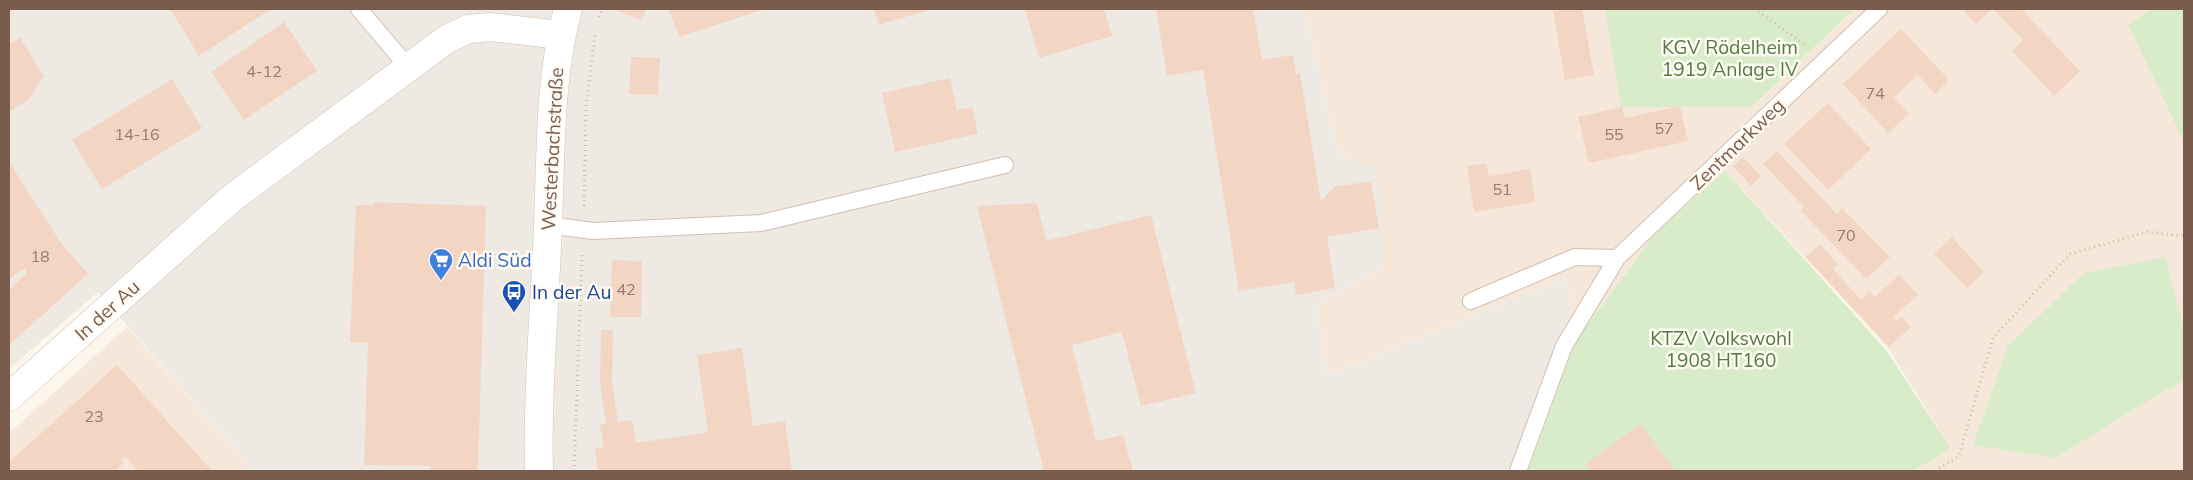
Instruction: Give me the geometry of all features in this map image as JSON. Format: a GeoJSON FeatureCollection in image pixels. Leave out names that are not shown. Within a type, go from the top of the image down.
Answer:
{"type":"FeatureCollection","features":[{"type":"Feature","properties":{"kind":"street","name":"Westerbachstraße"},"geometry":{"type":"LineString","coordinates":[[539,471],[542,319],[553,106],[561,35],[568,9]]}},
{"type":"Feature","properties":{"kind":"street","name":"In der Au"},"geometry":{"type":"LineString","coordinates":[[9,397],[232,198],[447,39],[468,29],[490,27],[561,35]]}},
{"type":"Feature","properties":{"kind":"lane"},"geometry":{"type":"LineString","coordinates":[[359,9],[408,67]]}},
{"type":"Feature","properties":{"kind":"lane","name":"Zentmarkweg"},"geometry":{"type":"LineString","coordinates":[[1518,471],[1564,346],[1617,258],[1879,9]]}},
{"type":"Feature","properties":{"kind":"lane"},"geometry":{"type":"LineString","coordinates":[[548,225],[592,231],[761,223],[1005,166]]}},
{"type":"Feature","properties":{"kind":"lane"},"geometry":{"type":"LineString","coordinates":[[1471,301],[1575,257],[1617,258]]}},
{"type":"Feature","properties":{"kind":"path"},"geometry":{"type":"LineString","coordinates":[[1754,9],[1826,59]]}},
{"type":"Feature","properties":{"kind":"path"},"geometry":{"type":"LineString","coordinates":[[1935,471],[1959,456],[1993,338],[2070,254],[2147,232],[2184,236]]}},
{"type":"Feature","properties":{"kind":"shaded area"},"geometry":{"type":"Polygon","coordinates":[[[9,9],[1304,9],[1338,154],[1376,167],[1383,207],[1381,269],[1316,304],[1327,375],[1566,278],[1576,340],[1528,471],[254,471],[98,292],[9,369],[9,9]]]}},
{"type":"Feature","properties":{"kind":"shaded area"},"geometry":{"type":"Polygon","coordinates":[[[1304,9],[1605,9],[1621,107],[1751,107],[1856,9],[2153,9],[2129,24],[2184,142],[2184,471],[1913,471],[1951,449],[1888,348],[1725,171],[1656,233],[1576,340],[1566,278],[1327,375],[1316,304],[1381,269],[1376,168],[1338,154],[1304,9]]]}},
{"type":"Feature","properties":{"kind":"shaded area"},"geometry":{"type":"Polygon","coordinates":[[[127,327],[254,471],[9,471],[9,433],[127,327]]]}},
{"type":"Feature","properties":{"kind":"green space","name":"KGV Rödelheim 1919 Anlage IV"},"geometry":{"type":"Polygon","coordinates":[[[1605,9],[1855,9],[1751,107],[1621,107],[1605,9]]]}},
{"type":"Feature","properties":{"kind":"green space"},"geometry":{"type":"Polygon","coordinates":[[[2153,9],[2184,9],[2184,142],[2128,24],[2153,9]]]}},
{"type":"Feature","properties":{"kind":"green space","name":"KTZV Volkswohl 1908 HT160"},"geometry":{"type":"Polygon","coordinates":[[[1725,171],[1886,350],[1951,449],[1913,471],[1528,471],[1576,340],[1656,233],[1725,171]]]}},
{"type":"Feature","properties":{"kind":"green space"},"geometry":{"type":"Polygon","coordinates":[[[2165,257],[2184,328],[2184,381],[2160,393],[2055,458],[1973,445],[2008,346],[2084,273],[2165,257]]]}},
{"type":"Feature","properties":{"kind":"building"},"geometry":{"type":"Polygon","coordinates":[[[170,9],[271,9],[199,56],[170,9]]]}},
{"type":"Feature","properties":{"kind":"building"},"geometry":{"type":"Polygon","coordinates":[[[613,9],[646,9],[642,20],[613,9]]]}},
{"type":"Feature","properties":{"kind":"building"},"geometry":{"type":"Polygon","coordinates":[[[669,9],[765,9],[679,37],[669,9]]]}},
{"type":"Feature","properties":{"kind":"building"},"geometry":{"type":"Polygon","coordinates":[[[874,9],[931,9],[879,25],[874,9]]]}},
{"type":"Feature","properties":{"kind":"building"},"geometry":{"type":"Polygon","coordinates":[[[1025,9],[1104,9],[1112,36],[1039,58],[1025,9]]]}},
{"type":"Feature","properties":{"kind":"building"},"geometry":{"type":"Polygon","coordinates":[[[1156,9],[1253,9],[1262,60],[1293,55],[1296,74],[1300,73],[1321,201],[1334,187],[1371,181],[1379,228],[1327,237],[1335,288],[1296,295],[1294,282],[1239,291],[1203,70],[1167,76],[1156,9]]]}},
{"type":"Feature","properties":{"kind":"building"},"geometry":{"type":"Polygon","coordinates":[[[1558,9],[1582,9],[1594,75],[1565,80],[1553,11],[1558,11],[1558,9]]]}},
{"type":"Feature","properties":{"kind":"building"},"geometry":{"type":"Polygon","coordinates":[[[1962,9],[1992,9],[1976,24],[1962,9]]]}},
{"type":"Feature","properties":{"kind":"building"},"geometry":{"type":"Polygon","coordinates":[[[1993,9],[2021,9],[2080,71],[2054,96],[2012,51],[2023,40],[1993,9]]]}},
{"type":"Feature","properties":{"kind":"building"},"geometry":{"type":"Polygon","coordinates":[[[284,22],[317,71],[244,120],[211,72],[284,22]]]}},
{"type":"Feature","properties":{"kind":"building"},"geometry":{"type":"Polygon","coordinates":[[[1901,29],[1949,80],[1935,94],[1918,75],[1894,97],[1909,114],[1888,133],[1843,84],[1901,29]]]}},
{"type":"Feature","properties":{"kind":"building"},"geometry":{"type":"Polygon","coordinates":[[[20,38],[44,76],[27,101],[10,111],[9,44],[20,38]]]}},
{"type":"Feature","properties":{"kind":"building"},"geometry":{"type":"Polygon","coordinates":[[[631,57],[660,58],[658,95],[629,94],[631,57]]]}},
{"type":"Feature","properties":{"kind":"building"},"geometry":{"type":"Polygon","coordinates":[[[950,78],[957,110],[972,107],[978,134],[895,152],[882,93],[950,78]]]}},
{"type":"Feature","properties":{"kind":"building"},"geometry":{"type":"Polygon","coordinates":[[[172,79],[202,128],[102,189],[72,140],[172,79]]]}},
{"type":"Feature","properties":{"kind":"building"},"geometry":{"type":"Polygon","coordinates":[[[1828,103],[1871,149],[1828,190],[1784,144],[1828,103]]]}},
{"type":"Feature","properties":{"kind":"building"},"geometry":{"type":"Polygon","coordinates":[[[1680,106],[1688,141],[1589,163],[1578,117],[1622,107],[1625,118],[1680,106]]]}},
{"type":"Feature","properties":{"kind":"building"},"geometry":{"type":"Polygon","coordinates":[[[1777,151],[1837,214],[1842,208],[1890,257],[1866,279],[1800,210],[1804,207],[1763,164],[1777,151]]]}},
{"type":"Feature","properties":{"kind":"building"},"geometry":{"type":"Polygon","coordinates":[[[1743,157],[1761,176],[1751,186],[1733,166],[1743,157]]]}},
{"type":"Feature","properties":{"kind":"building"},"geometry":{"type":"Polygon","coordinates":[[[9,162],[61,243],[88,274],[9,345],[9,290],[27,273],[25,268],[9,279],[9,162]]]}},
{"type":"Feature","properties":{"kind":"building"},"geometry":{"type":"Polygon","coordinates":[[[1486,163],[1489,176],[1530,169],[1535,202],[1474,212],[1467,166],[1486,163]]]}},
{"type":"Feature","properties":{"kind":"building"},"geometry":{"type":"Polygon","coordinates":[[[373,202],[486,206],[478,471],[431,471],[431,466],[364,465],[368,343],[350,342],[356,205],[373,205],[373,202]]]}},
{"type":"Feature","properties":{"kind":"building"},"geometry":{"type":"Polygon","coordinates":[[[1037,203],[1046,241],[1151,215],[1196,393],[1141,406],[1122,332],[1072,345],[1096,441],[1123,435],[1133,471],[1044,471],[977,206],[1037,203]]]}},
{"type":"Feature","properties":{"kind":"building"},"geometry":{"type":"Polygon","coordinates":[[[1952,237],[1984,272],[1967,288],[1934,254],[1952,237]]]}},
{"type":"Feature","properties":{"kind":"building"},"geometry":{"type":"Polygon","coordinates":[[[1820,244],[1838,264],[1833,269],[1861,300],[1870,291],[1875,297],[1899,275],[1918,295],[1893,317],[1897,321],[1901,316],[1911,327],[1889,347],[1806,257],[1820,244]]]}},
{"type":"Feature","properties":{"kind":"building"},"geometry":{"type":"Polygon","coordinates":[[[612,260],[642,261],[641,317],[610,317],[612,260]]]}},
{"type":"Feature","properties":{"kind":"building"},"geometry":{"type":"Polygon","coordinates":[[[601,330],[613,330],[612,383],[618,422],[632,420],[636,443],[708,432],[697,355],[742,348],[753,426],[785,421],[792,471],[598,471],[595,448],[604,447],[600,425],[606,424],[600,383],[601,330]]]}},
{"type":"Feature","properties":{"kind":"building"},"geometry":{"type":"Polygon","coordinates":[[[117,365],[212,471],[139,471],[126,457],[121,460],[124,463],[115,471],[9,471],[9,462],[117,365]]]}},
{"type":"Feature","properties":{"kind":"building"},"geometry":{"type":"Polygon","coordinates":[[[1641,424],[1675,471],[1591,471],[1585,464],[1641,424]]]}},
{"type":"Feature","properties":{"kind":"place","name":"Aldi Süd"},"geometry":{"type":"Point","coordinates":[441,281]}},
{"type":"Feature","properties":{"kind":"place","name":"In der Au"},"geometry":{"type":"Point","coordinates":[514,313]}}]}
